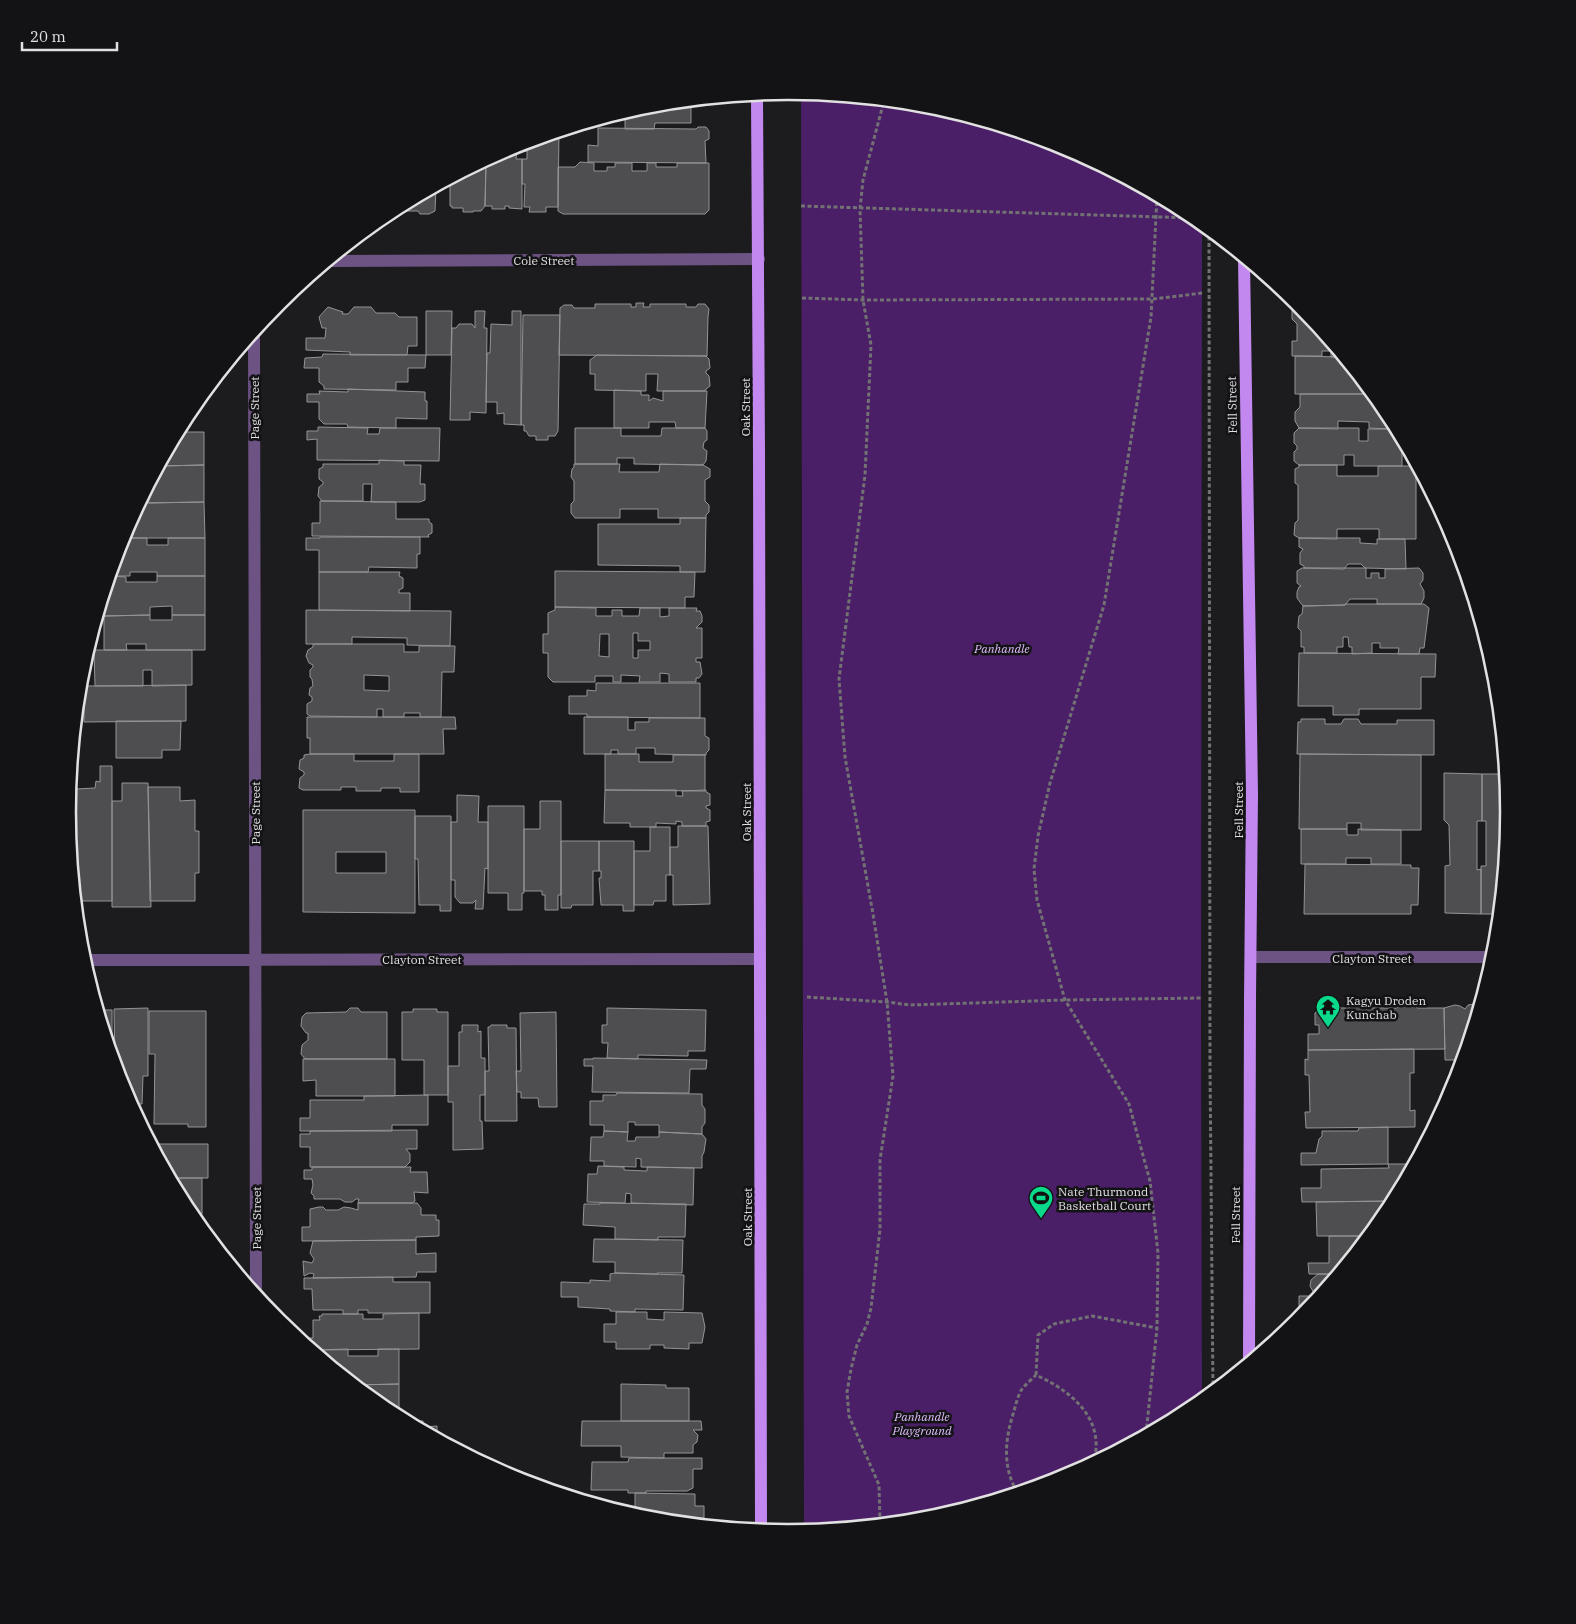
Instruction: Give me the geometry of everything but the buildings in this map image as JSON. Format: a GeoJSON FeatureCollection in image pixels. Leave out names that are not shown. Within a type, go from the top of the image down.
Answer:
{"type":"FeatureCollection","features":[{"type":"Feature","properties":{"kind":"main road","name":"Oak Street"},"geometry":{"type":"LineString","coordinates":[[757,101],[759,259],[761,1523]]}},
{"type":"Feature","properties":{"kind":"main road","name":"Fell Street"},"geometry":{"type":"LineString","coordinates":[[1244,266],[1252,794],[1249,1354]]}},
{"type":"Feature","properties":{"kind":"street","name":"Cole Street"},"geometry":{"type":"LineString","coordinates":[[338,261],[759,259]]}},
{"type":"Feature","properties":{"kind":"street","name":"Page Street"},"geometry":{"type":"LineString","coordinates":[[254,342],[256,1284]]}},
{"type":"Feature","properties":{"kind":"street","name":"Clayton Street"},"geometry":{"type":"LineString","coordinates":[[1251,957],[1485,957]]}},
{"type":"Feature","properties":{"kind":"street","name":"Clayton Street"},"geometry":{"type":"LineString","coordinates":[[92,960],[760,959]]}},
{"type":"Feature","properties":{"kind":"path"},"geometry":{"type":"LineString","coordinates":[[880,1518],[878,1485],[849,1416],[847,1392],[857,1345],[871,1308],[878,1239],[880,1160],[893,1076],[887,1002],[845,757],[839,679],[864,475],[871,345],[864,300],[860,208],[862,180],[883,106]]}},
{"type":"Feature","properties":{"kind":"path"},"geometry":{"type":"LineString","coordinates":[[1147,1426],[1157,1328],[1158,1253],[1150,1181],[1129,1104],[1065,1000],[1037,900],[1034,869],[1038,836],[1050,783],[1104,605],[1151,317],[1156,204]]}},
{"type":"Feature","properties":{"kind":"path"},"geometry":{"type":"LineString","coordinates":[[801,206],[1178,217]]}},
{"type":"Feature","properties":{"kind":"path"},"geometry":{"type":"LineString","coordinates":[[1210,239],[1210,1077],[1213,1383]]}},
{"type":"Feature","properties":{"kind":"path"},"geometry":{"type":"LineString","coordinates":[[802,298],[864,300],[1153,299],[1203,293]]}},
{"type":"Feature","properties":{"kind":"path"},"geometry":{"type":"LineString","coordinates":[[807,997],[910,1005],[1201,998]]}},
{"type":"Feature","properties":{"kind":"path"},"geometry":{"type":"LineString","coordinates":[[1015,1487],[1010,1477],[1007,1462],[1006,1438],[1017,1399],[1022,1389],[1036,1375],[1038,1335],[1054,1324],[1092,1316],[1157,1328]]}},
{"type":"Feature","properties":{"kind":"path"},"geometry":{"type":"LineString","coordinates":[[1036,1375],[1056,1384],[1079,1403],[1086,1412],[1097,1439],[1097,1453]]}},
{"type":"Feature","properties":{"kind":"green space","name":"Panhandle"},"geometry":{"type":"Polygon","coordinates":[[[801,101],[881,106],[927,114],[1017,138],[1060,154],[1103,174],[1144,196],[1202,233],[1202,1391],[1144,1428],[1103,1450],[1060,1470],[1017,1486],[927,1510],[881,1518],[804,1523],[801,101]]]}},
{"type":"Feature","properties":{"kind":"place","name":"Kagyu Droden Kunchab"},"geometry":{"type":"Point","coordinates":[1328,1028]}},
{"type":"Feature","properties":{"kind":"place","name":"Nate Thurmond Basketball Court"},"geometry":{"type":"Point","coordinates":[1041,1219]}},
{"type":"Feature","properties":{"kind":"park label","name":"Panhandle Playground"},"geometry":{"type":"Point","coordinates":[922,1423]}}]}
